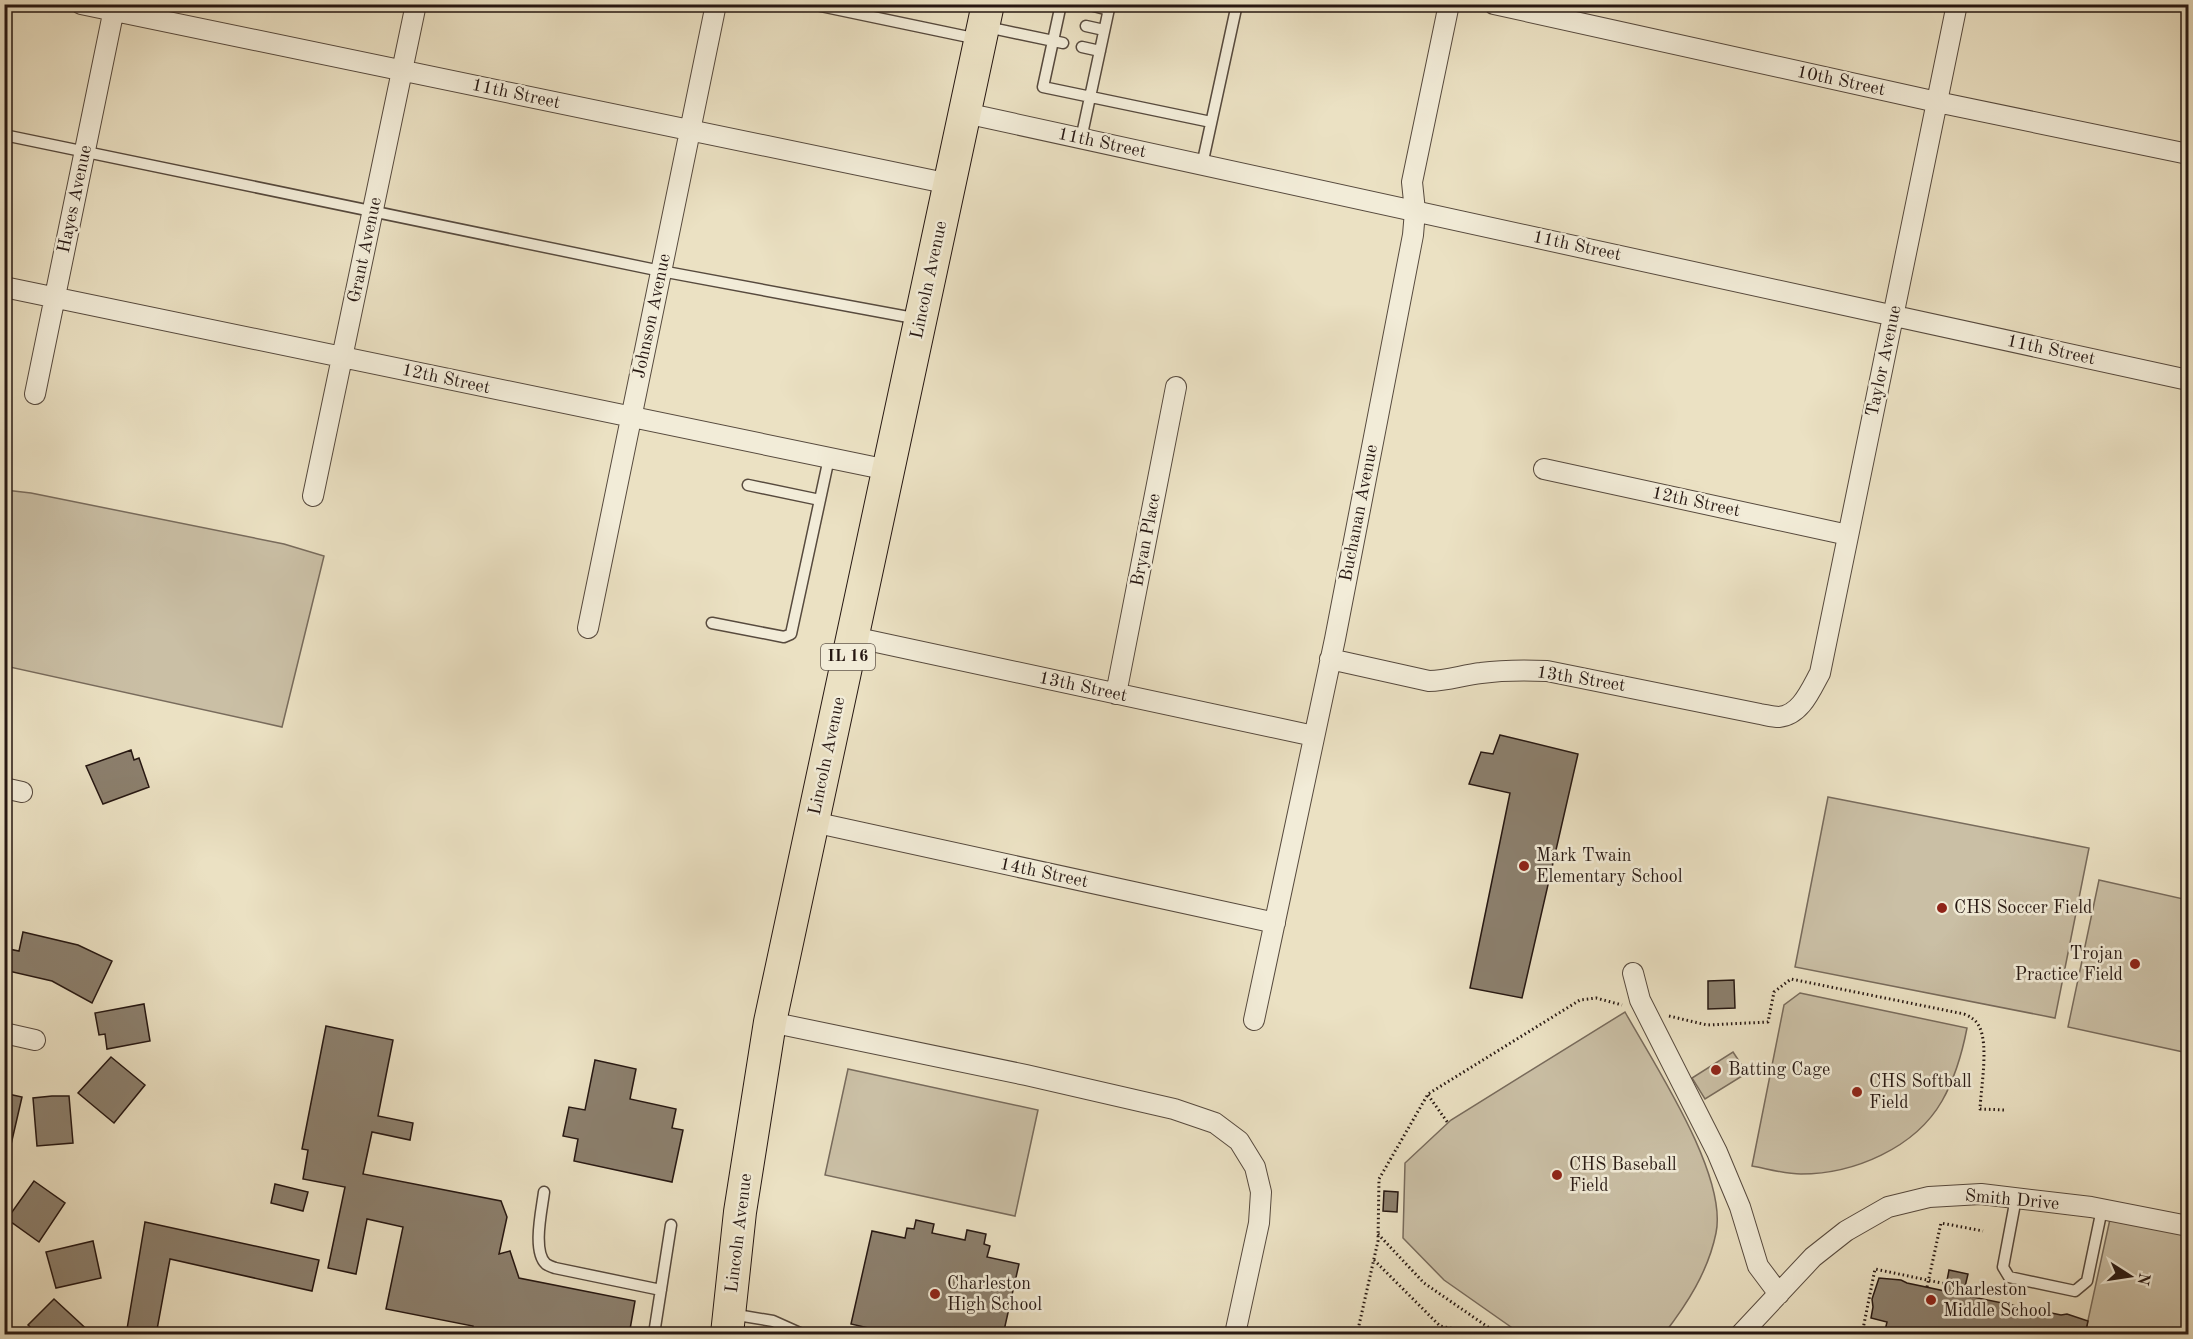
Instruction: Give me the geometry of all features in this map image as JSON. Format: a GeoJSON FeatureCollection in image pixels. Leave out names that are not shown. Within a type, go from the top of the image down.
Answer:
{"type":"FeatureCollection","features":[{"type":"Feature","properties":{"kind":"main road","name":"Lincoln Avenue"},"geometry":{"type":"LineString","coordinates":[[728,1324],[740,1212],[770,1022],[984,24]]}},
{"type":"Feature","properties":{"kind":"street","name":"11th Street"},"geometry":{"type":"LineString","coordinates":[[81,4],[115,8],[402,70],[950,183]]}},
{"type":"Feature","properties":{"kind":"street","name":"Grant Avenue"},"geometry":{"type":"LineString","coordinates":[[313,496],[416,4]]}},
{"type":"Feature","properties":{"kind":"street","name":"Johnson Avenue"},"geometry":{"type":"LineString","coordinates":[[588,628],[716,4]]}},
{"type":"Feature","properties":{"kind":"street","name":"Buchanan Avenue"},"geometry":{"type":"LineString","coordinates":[[1254,1020],[1330,659],[1413,235],[1415,211],[1412,182],[1449,4]]}},
{"type":"Feature","properties":{"kind":"street","name":"10th Street"},"geometry":{"type":"LineString","coordinates":[[1494,4],[1937,102],[2188,154]]}},
{"type":"Feature","properties":{"kind":"street","name":"Taylor Avenue"},"geometry":{"type":"LineString","coordinates":[[1794,711],[1806,698],[1820,673],[1957,4]]}},
{"type":"Feature","properties":{"kind":"street","name":"Hayes Avenue"},"geometry":{"type":"LineString","coordinates":[[35,394],[115,8]]}},
{"type":"Feature","properties":{"kind":"street","name":"11th Street"},"geometry":{"type":"LineString","coordinates":[[965,113],[2188,380]]}},
{"type":"Feature","properties":{"kind":"street","name":"12th Street"},"geometry":{"type":"LineString","coordinates":[[4,287],[888,470]]}},
{"type":"Feature","properties":{"kind":"street","name":"Bryan Place"},"geometry":{"type":"LineString","coordinates":[[1116,694],[1176,387]]}},
{"type":"Feature","properties":{"kind":"street","name":"12th Street"},"geometry":{"type":"LineString","coordinates":[[1544,468],[1848,535]]}},
{"type":"Feature","properties":{"kind":"street","name":"13th Street"},"geometry":{"type":"LineString","coordinates":[[853,637],[1314,736]]}},
{"type":"Feature","properties":{"kind":"street","name":"13th Street"},"geometry":{"type":"LineString","coordinates":[[1330,659],[1429,681],[1514,670],[1547,671],[1760,714],[1779,717],[1794,711]]}},
{"type":"Feature","properties":{"kind":"street","name":"14th Street"},"geometry":{"type":"LineString","coordinates":[[813,822],[1275,923]]}},
{"type":"Feature","properties":{"kind":"street"},"geometry":{"type":"LineString","coordinates":[[1633,973],[1645,1010],[1717,1152],[1740,1208],[1758,1266],[1779,1294]]}},
{"type":"Feature","properties":{"kind":"street"},"geometry":{"type":"LineString","coordinates":[[770,1022],[1026,1075],[1174,1109],[1215,1123],[1239,1141],[1256,1167],[1261,1192],[1258,1223],[1235,1335]]}},
{"type":"Feature","properties":{"kind":"street"},"geometry":{"type":"LineString","coordinates":[[4,1033],[36,1040]]}},
{"type":"Feature","properties":{"kind":"street","name":"Smith Drive"},"geometry":{"type":"LineString","coordinates":[[1741,1335],[1814,1257],[1846,1231],[1888,1207],[1939,1196],[1981,1194],[2102,1209],[2188,1226]]}},
{"type":"Feature","properties":{"kind":"lane"},"geometry":{"type":"LineString","coordinates":[[810,4],[984,24],[1058,42]]}},
{"type":"Feature","properties":{"kind":"lane"},"geometry":{"type":"LineString","coordinates":[[1061,4],[1057,20],[1058,42],[1043,87],[1211,122]]}},
{"type":"Feature","properties":{"kind":"lane"},"geometry":{"type":"LineString","coordinates":[[1202,165],[1237,4]]}},
{"type":"Feature","properties":{"kind":"lane"},"geometry":{"type":"LineString","coordinates":[[1081,139],[1109,7],[1090,5]]}},
{"type":"Feature","properties":{"kind":"lane"},"geometry":{"type":"LineString","coordinates":[[1057,20],[1069,23]]}},
{"type":"Feature","properties":{"kind":"lane"},"geometry":{"type":"LineString","coordinates":[[1086,26],[1104,30]]}},
{"type":"Feature","properties":{"kind":"lane"},"geometry":{"type":"LineString","coordinates":[[1082,47],[1100,51]]}},
{"type":"Feature","properties":{"kind":"lane"},"geometry":{"type":"LineString","coordinates":[[4,135],[661,271],[921,319]]}},
{"type":"Feature","properties":{"kind":"lane"},"geometry":{"type":"LineString","coordinates":[[712,623],[784,637],[791,634],[829,458]]}},
{"type":"Feature","properties":{"kind":"lane"},"geometry":{"type":"LineString","coordinates":[[748,485],[820,500]]}},
{"type":"Feature","properties":{"kind":"lane"},"geometry":{"type":"LineString","coordinates":[[544,1192],[538,1239],[546,1264],[555,1268],[661,1290]]}},
{"type":"Feature","properties":{"kind":"lane"},"geometry":{"type":"LineString","coordinates":[[2016,1198],[2003,1267],[2009,1277],[2075,1291],[2087,1281],[2102,1209]]}},
{"type":"Feature","properties":{"kind":"lane"},"geometry":{"type":"LineString","coordinates":[[654,1335],[671,1225]]}},
{"type":"Feature","properties":{"kind":"lane"},"geometry":{"type":"LineString","coordinates":[[728,1324],[773,1321],[802,1335]]}},
{"type":"Feature","properties":{"kind":"path"},"geometry":{"type":"LineString","coordinates":[[1357,1335],[1378,1234],[1379,1179],[1428,1094],[1580,1000],[1596,998],[1707,1025],[1768,1022],[1774,992],[1791,979],[1964,1014],[1978,1023],[1982,1034],[1980,1109],[2006,1110]]}},
{"type":"Feature","properties":{"kind":"path"},"geometry":{"type":"LineString","coordinates":[[1428,1094],[1448,1123]]}},
{"type":"Feature","properties":{"kind":"path"},"geometry":{"type":"LineString","coordinates":[[1927,1287],[1941,1223],[1983,1231]]}},
{"type":"Feature","properties":{"kind":"path"},"geometry":{"type":"LineString","coordinates":[[1378,1234],[1424,1283],[1498,1335]]}},
{"type":"Feature","properties":{"kind":"path"},"geometry":{"type":"LineString","coordinates":[[1374,1260],[1440,1326],[1455,1329]]}},
{"type":"Feature","properties":{"kind":"path"},"geometry":{"type":"LineString","coordinates":[[1862,1335],[1875,1269],[1946,1284]]}},
{"type":"Feature","properties":{"kind":"path"},"geometry":{"type":"LineString","coordinates":[[863,1331],[872,1332]]}},
{"type":"Feature","properties":{"kind":"shaded area"},"geometry":{"type":"Polygon","coordinates":[[[5,490],[31,493],[284,544],[324,556],[282,727],[5,666],[5,490]]]}},
{"type":"Feature","properties":{"kind":"shaded area","name":"CHS Soccer Field"},"geometry":{"type":"Polygon","coordinates":[[[1828,797],[2089,848],[2055,1018],[1795,967],[1828,797]]]}},
{"type":"Feature","properties":{"kind":"shaded area","name":"Trojan Practice Field"},"geometry":{"type":"Polygon","coordinates":[[[2099,880],[2188,900],[2188,1053],[2068,1027],[2099,880]]]}},
{"type":"Feature","properties":{"kind":"shaded area","name":"CHS Softball Field"},"geometry":{"type":"Polygon","coordinates":[[[1800,993],[1967,1028],[1951,1084],[1942,1101],[1930,1118],[1899,1145],[1862,1163],[1821,1173],[1795,1174],[1752,1166],[1784,1005],[1800,993]]]}},
{"type":"Feature","properties":{"kind":"shaded area","name":"CHS Baseball Field"},"geometry":{"type":"Polygon","coordinates":[[[1625,1012],[1686,1120],[1711,1181],[1717,1209],[1716,1233],[1708,1261],[1696,1287],[1664,1334],[1521,1334],[1444,1280],[1403,1238],[1405,1163],[1451,1120],[1625,1012]]]}},
{"type":"Feature","properties":{"kind":"shaded area"},"geometry":{"type":"Polygon","coordinates":[[[1733,1052],[1747,1073],[1705,1099],[1692,1078],[1733,1052]]]}},
{"type":"Feature","properties":{"kind":"shaded area"},"geometry":{"type":"Polygon","coordinates":[[[848,1069],[1038,1110],[1015,1216],[825,1175],[848,1069]]]}},
{"type":"Feature","properties":{"kind":"shaded area"},"geometry":{"type":"Polygon","coordinates":[[[2112,1210],[2188,1226],[2188,1334],[2085,1334],[2112,1210]]]}},
{"type":"Feature","properties":{"kind":"building","name":"Mark Twain Elementary School"},"geometry":{"type":"Polygon","coordinates":[[[1500,735],[1578,754],[1522,998],[1470,988],[1510,793],[1469,784],[1481,752],[1493,754],[1500,735]]]}},
{"type":"Feature","properties":{"kind":"building"},"geometry":{"type":"Polygon","coordinates":[[[131,750],[134,760],[139,758],[149,787],[103,804],[86,766],[131,750]]]}},
{"type":"Feature","properties":{"kind":"building"},"geometry":{"type":"Polygon","coordinates":[[[23,932],[78,945],[112,961],[92,1003],[52,981],[4,970],[4,948],[19,951],[23,932]]]}},
{"type":"Feature","properties":{"kind":"building"},"geometry":{"type":"Polygon","coordinates":[[[1734,980],[1735,1008],[1708,1009],[1708,981],[1734,980]]]}},
{"type":"Feature","properties":{"kind":"building"},"geometry":{"type":"Polygon","coordinates":[[[144,1004],[150,1041],[107,1049],[105,1034],[99,1035],[95,1013],[144,1004]]]}},
{"type":"Feature","properties":{"kind":"building"},"geometry":{"type":"Polygon","coordinates":[[[326,1026],[393,1040],[378,1116],[413,1123],[410,1140],[372,1132],[363,1174],[501,1201],[507,1217],[499,1254],[510,1251],[519,1278],[635,1301],[629,1335],[497,1335],[473,1330],[473,1326],[386,1309],[403,1227],[367,1219],[356,1274],[328,1268],[345,1187],[303,1179],[308,1150],[302,1149],[326,1026]]]}},
{"type":"Feature","properties":{"kind":"building"},"geometry":{"type":"Polygon","coordinates":[[[111,1057],[145,1085],[114,1123],[78,1093],[111,1057]]]}},
{"type":"Feature","properties":{"kind":"building"},"geometry":{"type":"Polygon","coordinates":[[[595,1060],[636,1069],[630,1099],[676,1109],[672,1128],[683,1130],[672,1182],[574,1161],[578,1139],[563,1136],[569,1107],[585,1110],[595,1060]]]}},
{"type":"Feature","properties":{"kind":"building"},"geometry":{"type":"Polygon","coordinates":[[[4,1093],[22,1097],[10,1149],[4,1149],[4,1093]]]}},
{"type":"Feature","properties":{"kind":"building"},"geometry":{"type":"Polygon","coordinates":[[[69,1096],[73,1143],[37,1146],[33,1098],[69,1096]]]}},
{"type":"Feature","properties":{"kind":"building"},"geometry":{"type":"Polygon","coordinates":[[[34,1181],[65,1203],[39,1242],[7,1219],[34,1181]]]}},
{"type":"Feature","properties":{"kind":"building"},"geometry":{"type":"Polygon","coordinates":[[[275,1184],[308,1192],[303,1211],[271,1203],[275,1184]]]}},
{"type":"Feature","properties":{"kind":"building"},"geometry":{"type":"Polygon","coordinates":[[[1384,1191],[1398,1192],[1397,1212],[1383,1211],[1384,1191]]]}},
{"type":"Feature","properties":{"kind":"building","name":"Charleston High School"},"geometry":{"type":"Polygon","coordinates":[[[916,1220],[934,1224],[932,1233],[965,1240],[967,1230],[986,1234],[984,1244],[990,1246],[987,1257],[1019,1264],[1003,1335],[872,1335],[873,1329],[851,1324],[872,1231],[905,1238],[907,1228],[914,1229],[916,1220]]]}},
{"type":"Feature","properties":{"kind":"building"},"geometry":{"type":"Polygon","coordinates":[[[145,1222],[319,1260],[312,1291],[170,1259],[156,1335],[126,1335],[145,1222]]]}},
{"type":"Feature","properties":{"kind":"building"},"geometry":{"type":"Polygon","coordinates":[[[93,1241],[101,1278],[56,1288],[46,1252],[93,1241]]]}},
{"type":"Feature","properties":{"kind":"building","name":"Charleston Middle School"},"geometry":{"type":"Polygon","coordinates":[[[1949,1270],[1968,1274],[1963,1295],[2061,1315],[2067,1314],[2088,1321],[2085,1335],[1884,1335],[1887,1322],[1871,1318],[1872,1299],[1879,1278],[1901,1280],[1945,1291],[1949,1270]]]}},
{"type":"Feature","properties":{"kind":"building"},"geometry":{"type":"Polygon","coordinates":[[[54,1299],[93,1335],[39,1335],[28,1325],[54,1299]]]}},
{"type":"Feature","properties":{"kind":"place","name":"Mark Twain Elementary School"},"geometry":{"type":"Point","coordinates":[1524,866]}},
{"type":"Feature","properties":{"kind":"place","name":"CHS Soccer Field"},"geometry":{"type":"Point","coordinates":[1942,908]}},
{"type":"Feature","properties":{"kind":"place","name":"Trojan Practice Field"},"geometry":{"type":"Point","coordinates":[2135,964]}},
{"type":"Feature","properties":{"kind":"place","name":"Batting Cage"},"geometry":{"type":"Point","coordinates":[1716,1070]}},
{"type":"Feature","properties":{"kind":"place","name":"CHS Softball Field"},"geometry":{"type":"Point","coordinates":[1857,1092]}},
{"type":"Feature","properties":{"kind":"place","name":"CHS Baseball Field"},"geometry":{"type":"Point","coordinates":[1557,1175]}},
{"type":"Feature","properties":{"kind":"place","name":"Charleston High School"},"geometry":{"type":"Point","coordinates":[935,1294]}},
{"type":"Feature","properties":{"kind":"place","name":"Charleston Middle School"},"geometry":{"type":"Point","coordinates":[1931,1300]}}]}
